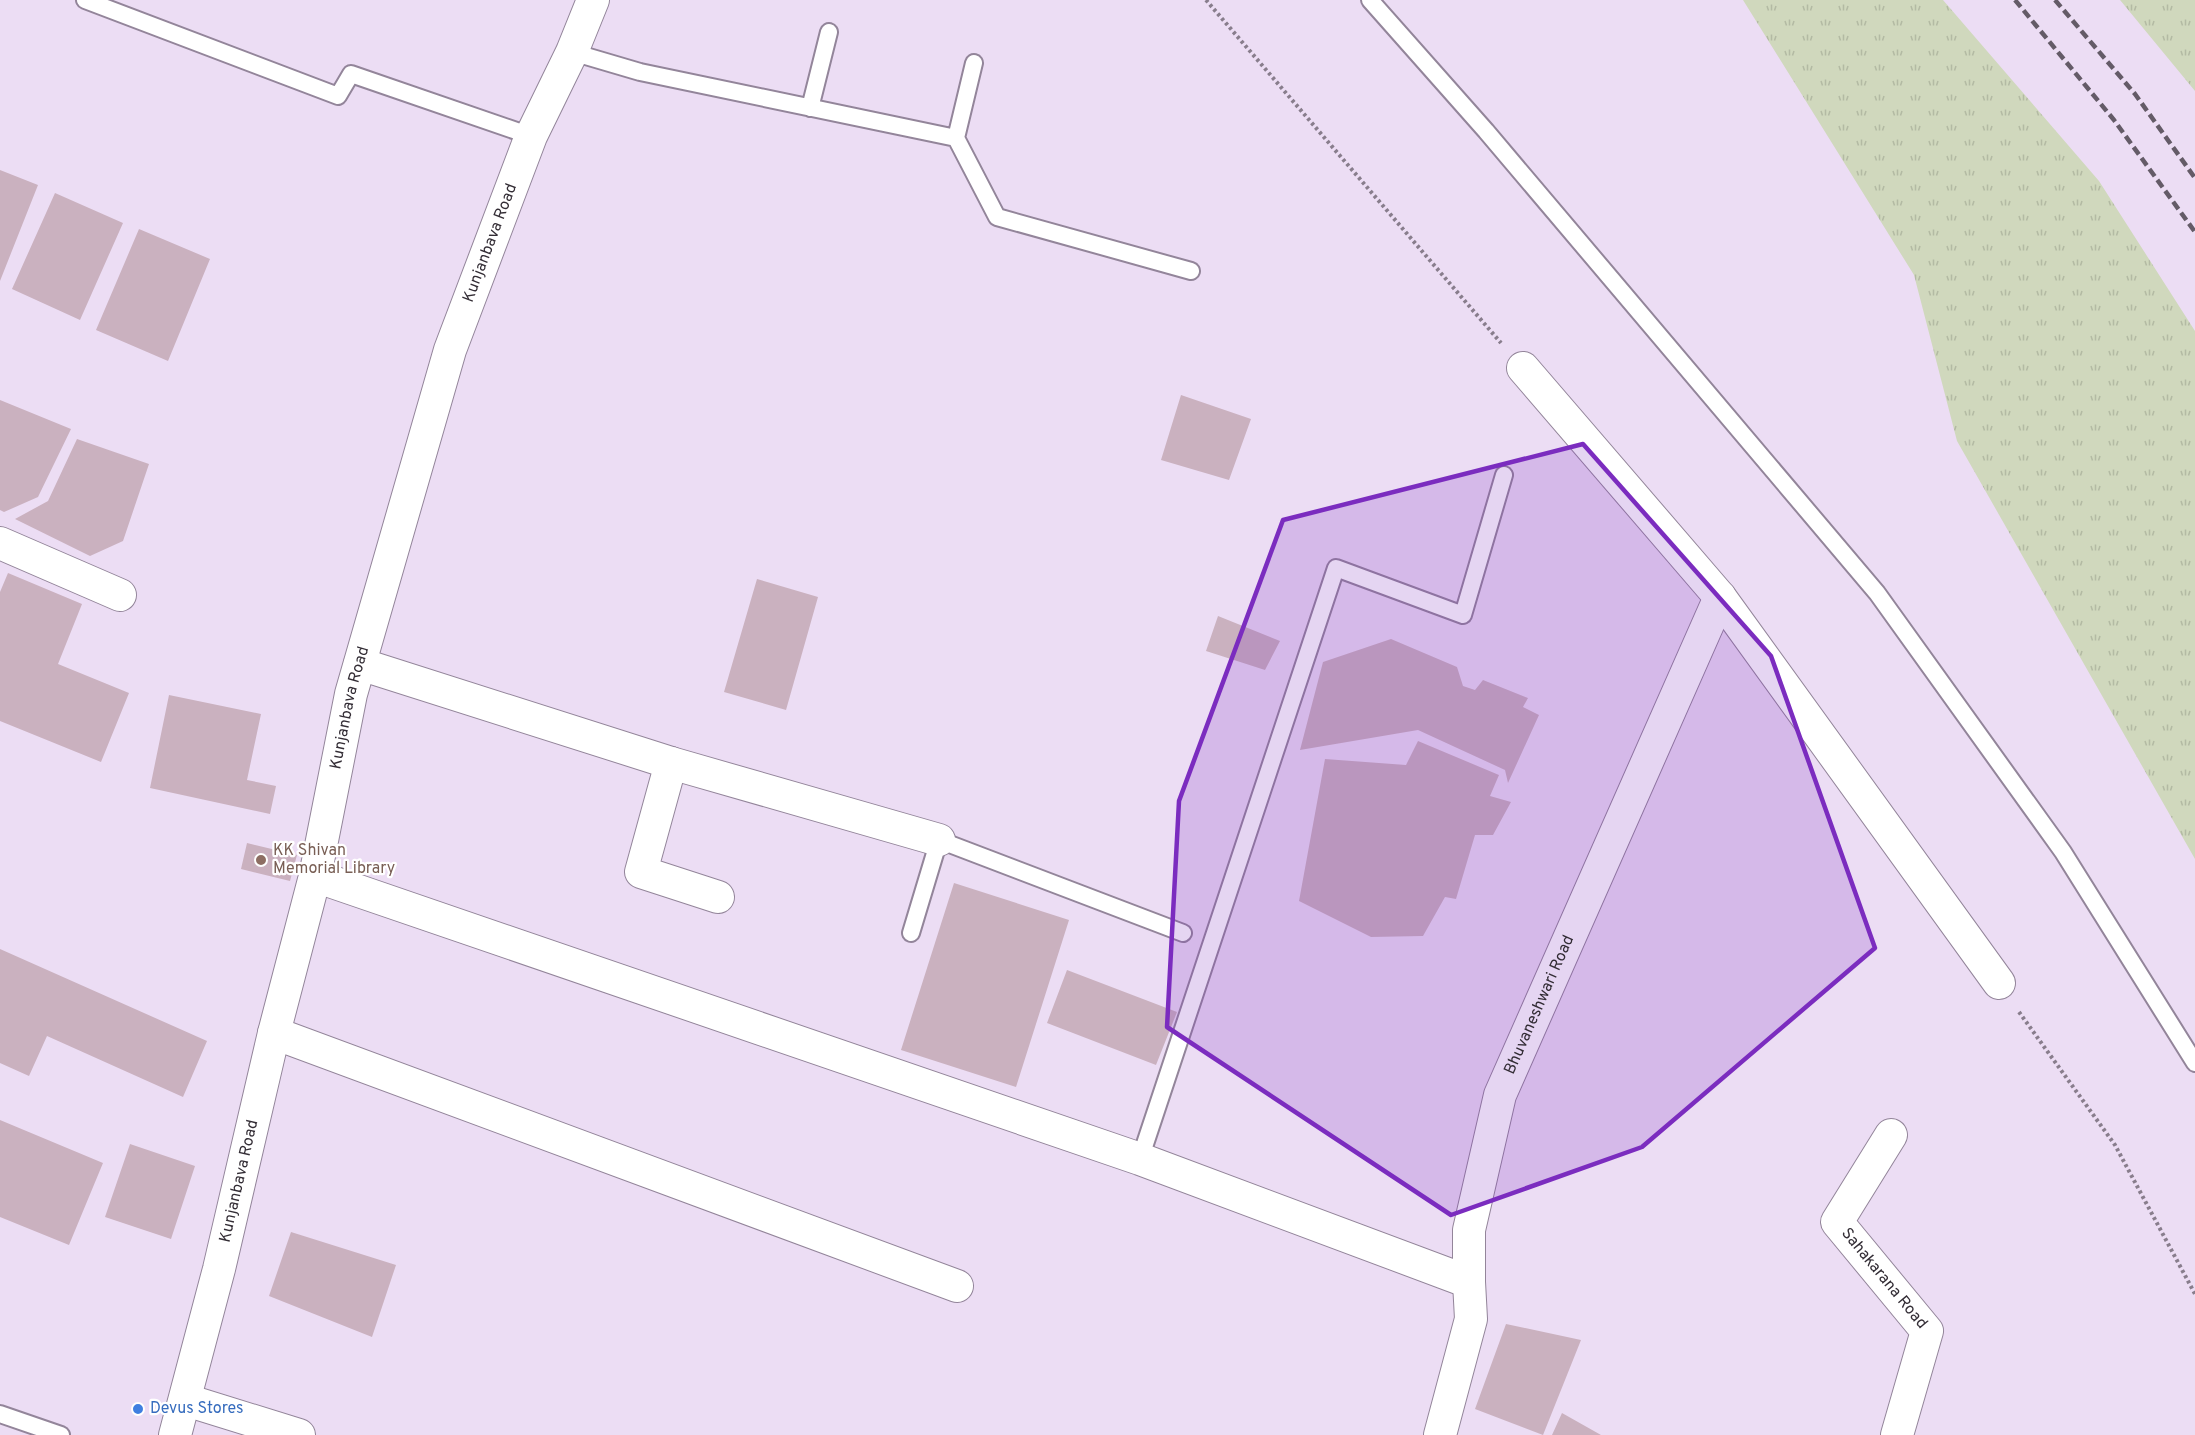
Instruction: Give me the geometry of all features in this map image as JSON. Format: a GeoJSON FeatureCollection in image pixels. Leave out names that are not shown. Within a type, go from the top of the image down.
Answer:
{"type":"FeatureCollection","features":[{"type":"Feature","properties":{"kind":"street","name":"Kunjanbava Road"},"geometry":{"type":"LineString","coordinates":[[176,1435],[315,876],[351,694],[450,350],[531,136],[572,52],[593,0]]}},
{"type":"Feature","properties":{"kind":"street"},"geometry":{"type":"LineString","coordinates":[[1523,368],[1720,597],[1999,983]]}},
{"type":"Feature","properties":{"kind":"street"},"geometry":{"type":"LineString","coordinates":[[0,543],[120,595]]}},
{"type":"Feature","properties":{"kind":"street","name":"Bhuvaneshwari Road"},"geometry":{"type":"LineString","coordinates":[[1440,1435],[1472,1319],[1468,1230],[1500,1095],[1720,597]]}},
{"type":"Feature","properties":{"kind":"street"},"geometry":{"type":"LineString","coordinates":[[360,664],[671,762],[939,840]]}},
{"type":"Feature","properties":{"kind":"street"},"geometry":{"type":"LineString","coordinates":[[671,762],[641,872],[718,897]]}},
{"type":"Feature","properties":{"kind":"street"},"geometry":{"type":"LineString","coordinates":[[315,876],[1140,1159],[1469,1282]]}},
{"type":"Feature","properties":{"kind":"street"},"geometry":{"type":"LineString","coordinates":[[274,1034],[957,1286]]}},
{"type":"Feature","properties":{"kind":"street","name":"Sahakarana Road"},"geometry":{"type":"LineString","coordinates":[[1891,1135],[1837,1222],[1927,1331],[1897,1435]]}},
{"type":"Feature","properties":{"kind":"street"},"geometry":{"type":"LineString","coordinates":[[186,1400],[299,1435]]}},
{"type":"Feature","properties":{"kind":"lane"},"geometry":{"type":"LineString","coordinates":[[85,0],[338,96],[351,74],[531,136]]}},
{"type":"Feature","properties":{"kind":"lane"},"geometry":{"type":"LineString","coordinates":[[1370,0],[1524,176],[1877,593],[2063,852],[2195,1063]]}},
{"type":"Feature","properties":{"kind":"lane"},"geometry":{"type":"LineString","coordinates":[[810,108],[829,32]]}},
{"type":"Feature","properties":{"kind":"lane"},"geometry":{"type":"LineString","coordinates":[[572,52],[640,72],[956,138]]}},
{"type":"Feature","properties":{"kind":"lane"},"geometry":{"type":"LineString","coordinates":[[974,63],[956,138],[997,217],[1191,271]]}},
{"type":"Feature","properties":{"kind":"lane"},"geometry":{"type":"LineString","coordinates":[[1140,1159],[1336,568],[1464,615],[1504,475]]}},
{"type":"Feature","properties":{"kind":"lane"},"geometry":{"type":"LineString","coordinates":[[911,933],[939,840],[1183,933]]}},
{"type":"Feature","properties":{"kind":"lane"},"geometry":{"type":"LineString","coordinates":[[0,1414],[61,1435]]}},
{"type":"Feature","properties":{"kind":"path"},"geometry":{"type":"LineString","coordinates":[[1206,0],[1523,368]]}},
{"type":"Feature","properties":{"kind":"path"},"geometry":{"type":"LineString","coordinates":[[1999,983],[2115,1146],[2195,1294]]}},
{"type":"Feature","properties":{"kind":"highlighted area"},"geometry":{"type":"Polygon","coordinates":[[[1583,444],[1771,656],[1875,948],[1642,1147],[1451,1215],[1167,1027],[1179,801],[1283,520],[1583,444]]]}},
{"type":"Feature","properties":{"kind":"green space"},"geometry":{"type":"Polygon","coordinates":[[[1743,0],[1943,0],[2099,181],[2195,331],[2195,859],[1957,441],[1914,275],[1743,0]]]}},
{"type":"Feature","properties":{"kind":"green space"},"geometry":{"type":"Polygon","coordinates":[[[2120,0],[2195,0],[2195,91],[2120,0]]]}},
{"type":"Feature","properties":{"kind":"building"},"geometry":{"type":"Polygon","coordinates":[[[0,170],[38,185],[0,281],[0,170]]]}},
{"type":"Feature","properties":{"kind":"building"},"geometry":{"type":"Polygon","coordinates":[[[55,193],[123,223],[80,320],[12,289],[55,193]]]}},
{"type":"Feature","properties":{"kind":"building"},"geometry":{"type":"Polygon","coordinates":[[[139,229],[210,259],[168,361],[96,330],[139,229]]]}},
{"type":"Feature","properties":{"kind":"building"},"geometry":{"type":"Polygon","coordinates":[[[1181,395],[1251,419],[1229,480],[1161,460],[1181,395]]]}},
{"type":"Feature","properties":{"kind":"building"},"geometry":{"type":"Polygon","coordinates":[[[0,400],[71,429],[38,497],[4,512],[0,510],[0,400]]]}},
{"type":"Feature","properties":{"kind":"building"},"geometry":{"type":"Polygon","coordinates":[[[77,439],[149,464],[123,541],[90,556],[15,519],[48,501],[77,439]]]}},
{"type":"Feature","properties":{"kind":"building"},"geometry":{"type":"Polygon","coordinates":[[[8,573],[82,604],[58,664],[129,693],[101,762],[0,721],[0,592],[8,573]]]}},
{"type":"Feature","properties":{"kind":"building"},"geometry":{"type":"Polygon","coordinates":[[[757,579],[818,597],[786,710],[724,692],[757,579]]]}},
{"type":"Feature","properties":{"kind":"building"},"geometry":{"type":"Polygon","coordinates":[[[1218,616],[1280,641],[1265,670],[1206,651],[1218,616]]]}},
{"type":"Feature","properties":{"kind":"building"},"geometry":{"type":"Polygon","coordinates":[[[1391,639],[1457,667],[1463,686],[1475,690],[1483,680],[1528,698],[1523,707],[1539,715],[1508,783],[1505,770],[1418,730],[1300,750],[1323,662],[1391,639]]]}},
{"type":"Feature","properties":{"kind":"building"},"geometry":{"type":"Polygon","coordinates":[[[169,695],[261,714],[247,780],[276,786],[270,814],[150,788],[169,695]]]}},
{"type":"Feature","properties":{"kind":"building"},"geometry":{"type":"Polygon","coordinates":[[[1418,741],[1499,775],[1490,796],[1511,802],[1493,835],[1475,835],[1456,899],[1445,897],[1423,936],[1371,937],[1299,901],[1325,759],[1406,765],[1418,741]]]}},
{"type":"Feature","properties":{"kind":"building"},"geometry":{"type":"Polygon","coordinates":[[[247,843],[297,855],[290,881],[241,869],[247,843]]]}},
{"type":"Feature","properties":{"kind":"building"},"geometry":{"type":"Polygon","coordinates":[[[954,883],[1069,920],[1016,1087],[901,1050],[954,883]]]}},
{"type":"Feature","properties":{"kind":"building"},"geometry":{"type":"Polygon","coordinates":[[[0,949],[207,1041],[183,1097],[47,1036],[29,1076],[0,1063],[0,949]]]}},
{"type":"Feature","properties":{"kind":"building"},"geometry":{"type":"Polygon","coordinates":[[[1067,970],[1177,1012],[1156,1065],[1047,1023],[1067,970]]]}},
{"type":"Feature","properties":{"kind":"building"},"geometry":{"type":"Polygon","coordinates":[[[0,1120],[103,1163],[69,1245],[0,1217],[0,1120]]]}},
{"type":"Feature","properties":{"kind":"building"},"geometry":{"type":"Polygon","coordinates":[[[130,1144],[195,1166],[171,1239],[105,1217],[130,1144]]]}},
{"type":"Feature","properties":{"kind":"building"},"geometry":{"type":"Polygon","coordinates":[[[291,1232],[396,1265],[372,1337],[269,1296],[291,1232]]]}},
{"type":"Feature","properties":{"kind":"building"},"geometry":{"type":"Polygon","coordinates":[[[1506,1324],[1581,1340],[1543,1435],[1475,1409],[1506,1324]]]}},
{"type":"Feature","properties":{"kind":"building"},"geometry":{"type":"Polygon","coordinates":[[[1562,1413],[1601,1435],[1552,1435],[1562,1413]]]}},
{"type":"Feature","properties":{"kind":"railway"},"geometry":{"type":"LineString","coordinates":[[2015,0],[2114,120],[2195,232]]}},
{"type":"Feature","properties":{"kind":"railway"},"geometry":{"type":"LineString","coordinates":[[2055,0],[2135,94],[2195,178]]}},
{"type":"Feature","properties":{"kind":"place","name":"KK Shivan Memorial Library"},"geometry":{"type":"Point","coordinates":[261,860]}},
{"type":"Feature","properties":{"kind":"place","name":"Devus Stores"},"geometry":{"type":"Point","coordinates":[138,1409]}}]}
